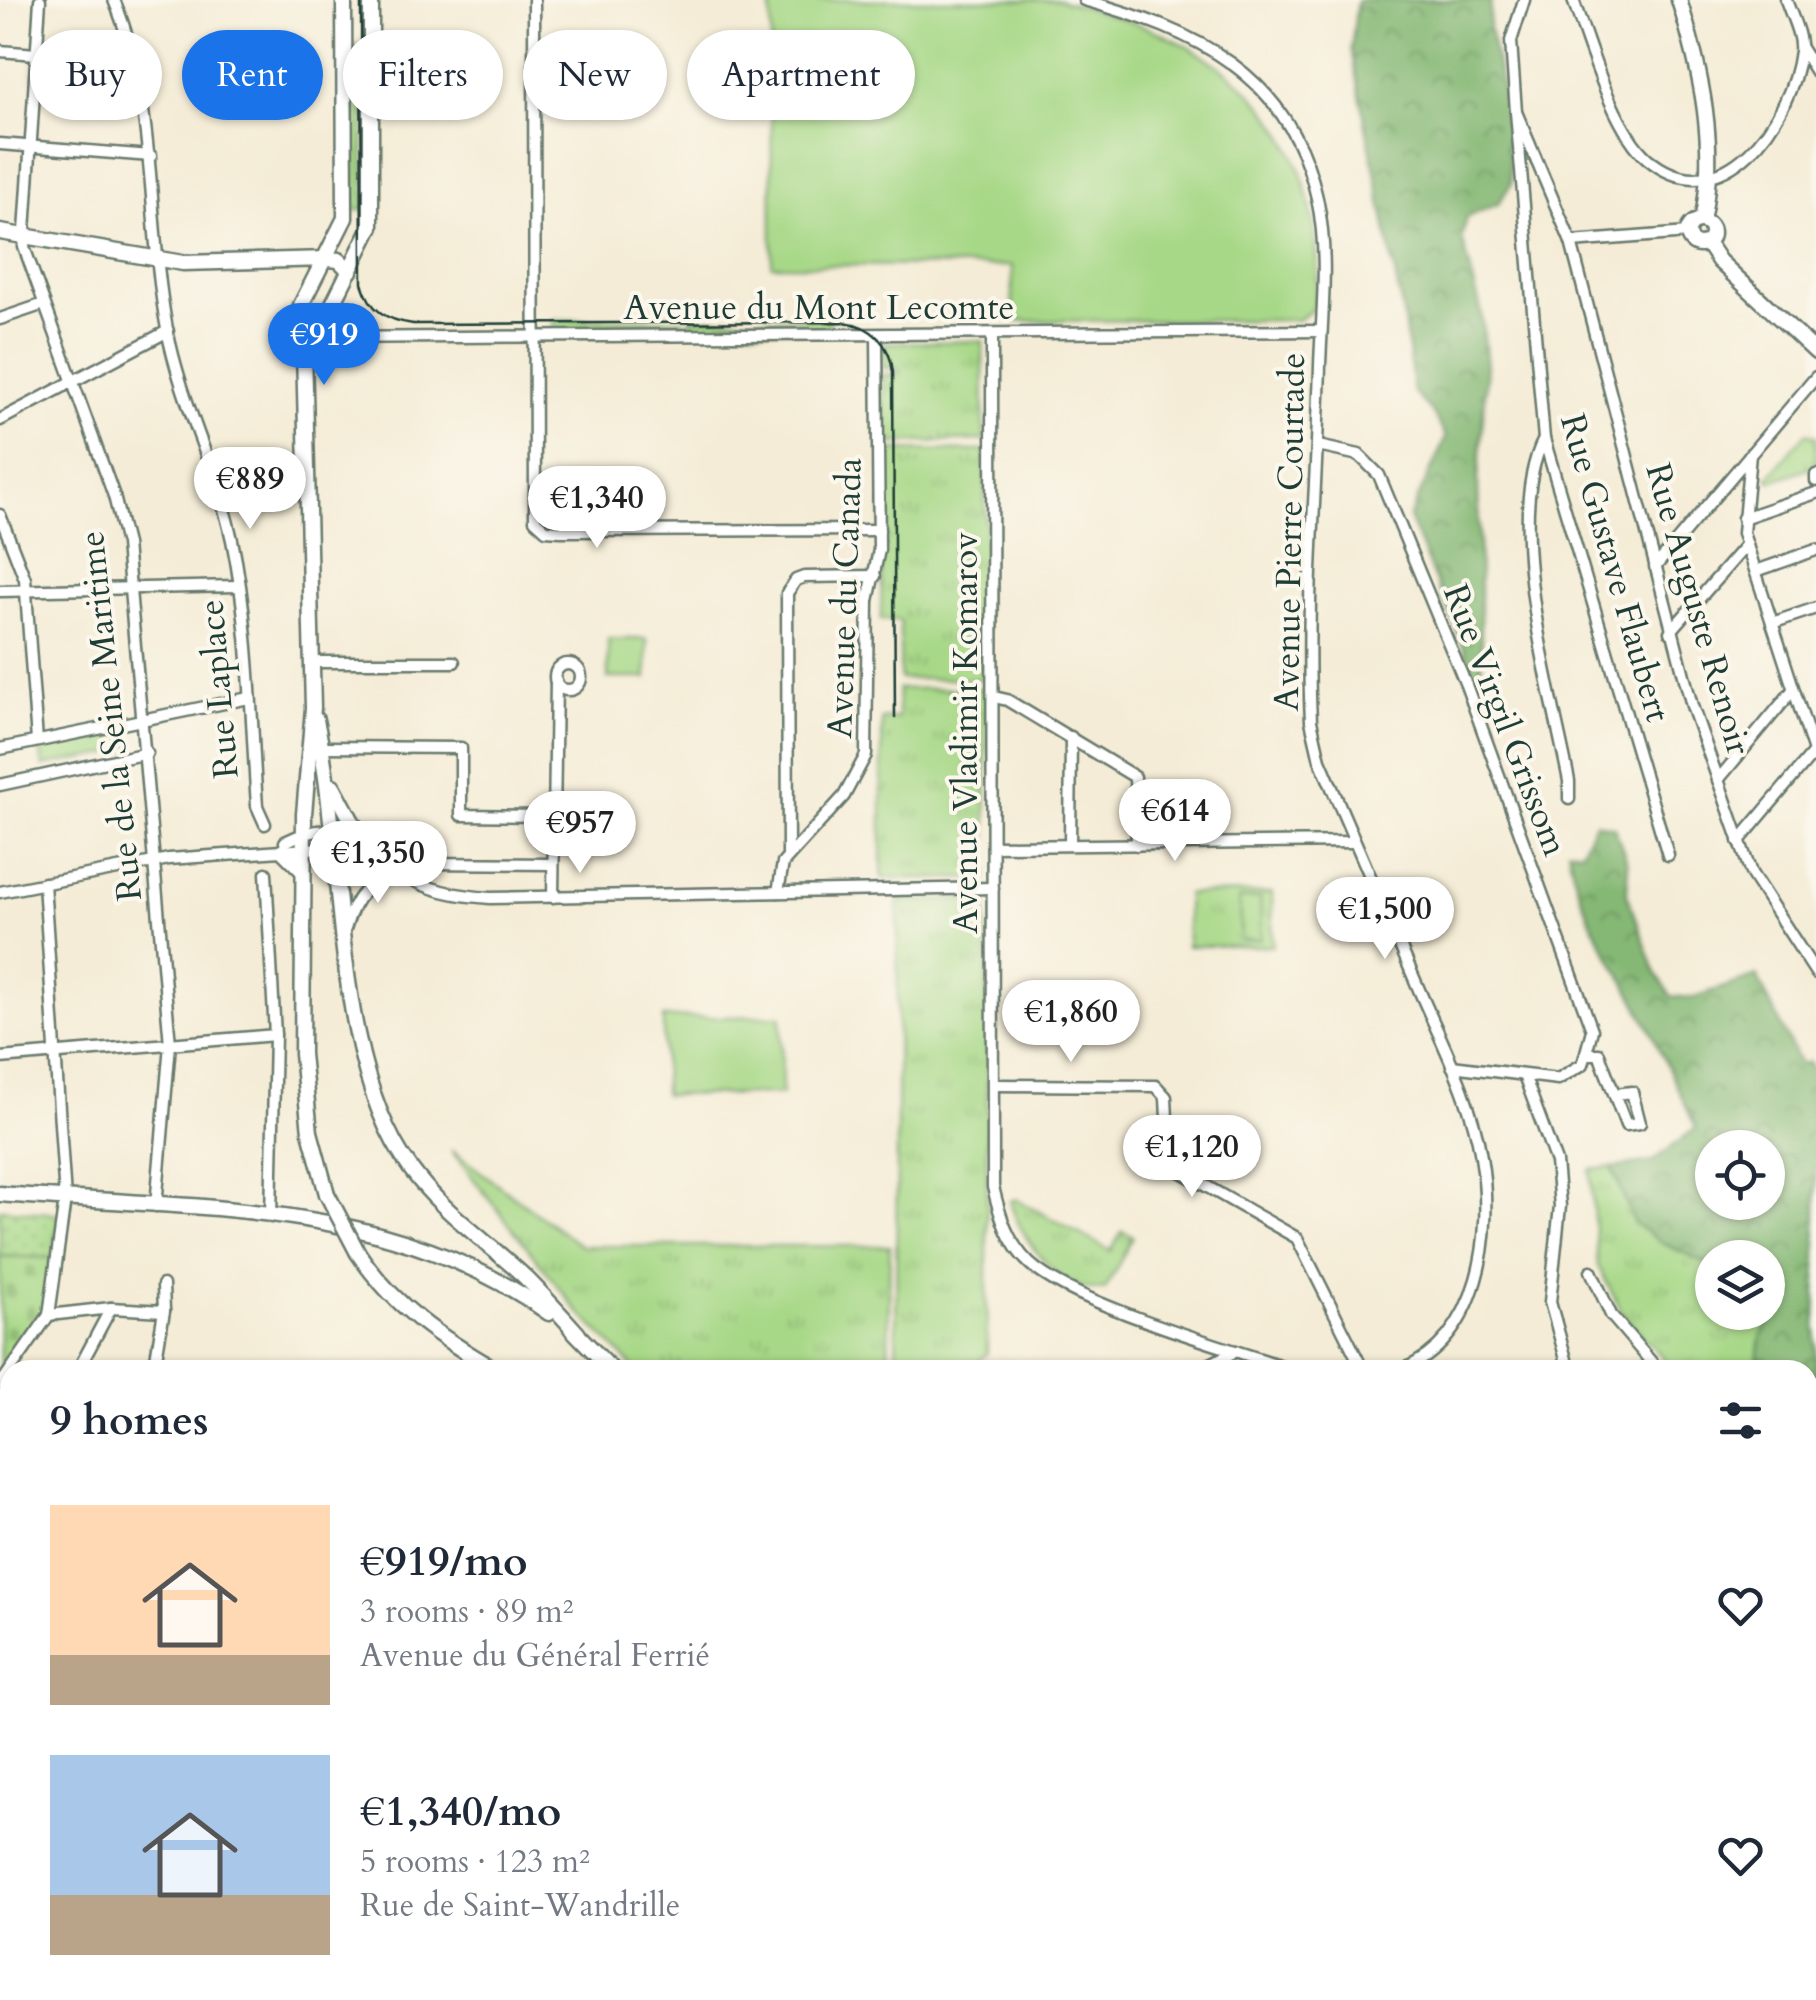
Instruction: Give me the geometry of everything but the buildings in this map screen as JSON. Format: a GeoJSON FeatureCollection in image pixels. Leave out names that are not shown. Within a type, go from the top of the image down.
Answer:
{"type":"FeatureCollection","features":[{"type":"Feature","properties":{"kind":"street","name":"Rue de la Seine Maritime"},"geometry":{"type":"LineString","coordinates":[[38,30],[40,0]]}},
{"type":"Feature","properties":{"kind":"street","name":"Rue Laplace"},"geometry":{"type":"LineString","coordinates":[[114,0],[143,94],[151,156],[156,259],[168,332],[181,389],[227,523],[238,586],[257,806],[264,824]]}},
{"type":"Feature","properties":{"kind":"street"},"geometry":{"type":"LineString","coordinates":[[344,0],[345,214],[301,305],[313,708],[304,814],[302,1054],[310,1132],[327,1194],[358,1253],[372,1274],[424,1326],[480,1360]]}},
{"type":"Feature","properties":{"kind":"street"},"geometry":{"type":"LineString","coordinates":[[301,344],[316,338],[372,227],[371,0]]}},
{"type":"Feature","properties":{"kind":"street"},"geometry":{"type":"LineString","coordinates":[[534,0],[535,520],[546,530],[879,530]]}},
{"type":"Feature","properties":{"kind":"street","name":"Avenue Pierre Courtade"},"geometry":{"type":"LineString","coordinates":[[1084,0],[1160,22],[1203,42],[1249,78],[1284,118],[1307,161],[1318,201],[1324,256],[1311,720],[1320,760],[1452,1066],[1481,1157],[1483,1242],[1474,1288],[1461,1318],[1426,1360]]}},
{"type":"Feature","properties":{"kind":"street","name":"Rue Gustave Flaubert"},"geometry":{"type":"LineString","coordinates":[[1524,0],[1511,41],[1544,439],[1668,855]]}},
{"type":"Feature","properties":{"kind":"street"},"geometry":{"type":"LineString","coordinates":[[1573,0],[1634,146],[1662,169],[1694,182],[1708,180],[1773,127],[1801,48]]}},
{"type":"Feature","properties":{"kind":"street"},"geometry":{"type":"LineString","coordinates":[[1678,0],[1703,90],[1708,180],[1702,220]]}},
{"type":"Feature","properties":{"kind":"street"},"geometry":{"type":"LineString","coordinates":[[1786,0],[1801,48],[1816,72]]}},
{"type":"Feature","properties":{"kind":"street"},"geometry":{"type":"LineString","coordinates":[[0,52],[30,54]]}},
{"type":"Feature","properties":{"kind":"street","name":"Rue Auguste Renoir"},"geometry":{"type":"LineString","coordinates":[[1516,112],[1572,242],[1670,632],[1739,841],[1768,906],[1812,956],[1816,973]]}},
{"type":"Feature","properties":{"kind":"street","name":"Rue de la Seine Maritime"},"geometry":{"type":"LineString","coordinates":[[31,120],[24,234],[44,304],[114,496],[132,588],[170,1044],[156,1206]]}},
{"type":"Feature","properties":{"kind":"street"},"geometry":{"type":"LineString","coordinates":[[0,144],[151,156]]}},
{"type":"Feature","properties":{"kind":"street"},"geometry":{"type":"LineString","coordinates":[[1688,233],[1692,223],[1702,220]]}},
{"type":"Feature","properties":{"kind":"street"},"geometry":{"type":"LineString","coordinates":[[1702,220],[1712,230],[1707,243]]}},
{"type":"Feature","properties":{"kind":"street"},"geometry":{"type":"LineString","coordinates":[[0,232],[184,263],[323,259],[338,260],[350,271]]}},
{"type":"Feature","properties":{"kind":"street"},"geometry":{"type":"LineString","coordinates":[[1572,242],[1688,233]]}},
{"type":"Feature","properties":{"kind":"street"},"geometry":{"type":"LineString","coordinates":[[1688,233],[1694,244],[1707,243]]}},
{"type":"Feature","properties":{"kind":"street"},"geometry":{"type":"LineString","coordinates":[[1707,243],[1719,261],[1816,352]]}},
{"type":"Feature","properties":{"kind":"street"},"geometry":{"type":"LineString","coordinates":[[0,319],[44,304]]}},
{"type":"Feature","properties":{"kind":"street"},"geometry":{"type":"LineString","coordinates":[[0,420],[168,332]]}},
{"type":"Feature","properties":{"kind":"street","name":"Avenue du Mont Lecomte"},"geometry":{"type":"LineString","coordinates":[[316,338],[1321,332]]}},
{"type":"Feature","properties":{"kind":"street","name":"Avenue du Canada"},"geometry":{"type":"LineString","coordinates":[[778,892],[779,874],[788,855],[844,796],[866,755],[868,601],[875,576],[879,530],[877,336]]}},
{"type":"Feature","properties":{"kind":"street","name":"Avenue Vladimir Komarov"},"geometry":{"type":"LineString","coordinates":[[992,336],[994,1187],[1005,1231],[1026,1260],[1062,1286],[1236,1351]]}},
{"type":"Feature","properties":{"kind":"street"},"geometry":{"type":"LineString","coordinates":[[1655,567],[1816,377]]}},
{"type":"Feature","properties":{"kind":"street"},"geometry":{"type":"LineString","coordinates":[[1544,439],[1534,458],[1527,514],[1530,561],[1570,781],[1568,800]]}},
{"type":"Feature","properties":{"kind":"street","name":"Rue Virgil Grissom"},"geometry":{"type":"LineString","coordinates":[[1318,446],[1359,455],[1380,476],[1466,685],[1577,986],[1592,1030],[1589,1054],[1599,1054],[1616,1094]]}},
{"type":"Feature","properties":{"kind":"street"},"geometry":{"type":"LineString","coordinates":[[1739,841],[1815,755],[1747,544],[1743,518],[1750,454]]}},
{"type":"Feature","properties":{"kind":"street"},"geometry":{"type":"LineString","coordinates":[[1743,518],[1816,493]]}},
{"type":"Feature","properties":{"kind":"street"},"geometry":{"type":"LineString","coordinates":[[0,515],[26,590],[36,741]]}},
{"type":"Feature","properties":{"kind":"street"},"geometry":{"type":"LineString","coordinates":[[1670,632],[1747,544]]}},
{"type":"Feature","properties":{"kind":"street"},"geometry":{"type":"LineString","coordinates":[[1756,572],[1816,550]]}},
{"type":"Feature","properties":{"kind":"street"},"geometry":{"type":"LineString","coordinates":[[788,855],[786,593],[804,576],[875,576]]}},
{"type":"Feature","properties":{"kind":"street"},"geometry":{"type":"LineString","coordinates":[[0,591],[238,586]]}},
{"type":"Feature","properties":{"kind":"street"},"geometry":{"type":"LineString","coordinates":[[1772,623],[1816,608]]}},
{"type":"Feature","properties":{"kind":"street"},"geometry":{"type":"LineString","coordinates":[[312,662],[454,662]]}},
{"type":"Feature","properties":{"kind":"street"},"geometry":{"type":"LineString","coordinates":[[553,897],[556,680]]}},
{"type":"Feature","properties":{"kind":"street"},"geometry":{"type":"LineString","coordinates":[[1718,780],[1792,690]]}},
{"type":"Feature","properties":{"kind":"street"},"geometry":{"type":"LineString","coordinates":[[994,697],[1072,737],[1135,777],[1137,845]]}},
{"type":"Feature","properties":{"kind":"street"},"geometry":{"type":"LineString","coordinates":[[0,749],[249,698]]}},
{"type":"Feature","properties":{"kind":"street"},"geometry":{"type":"LineString","coordinates":[[313,708],[330,780],[361,1056],[380,1118],[398,1151],[446,1211],[526,1278],[603,1360]]}},
{"type":"Feature","properties":{"kind":"street"},"geometry":{"type":"LineString","coordinates":[[1070,846],[1072,737]]}},
{"type":"Feature","properties":{"kind":"street"},"geometry":{"type":"LineString","coordinates":[[322,747],[461,748],[461,815],[552,816]]}},
{"type":"Feature","properties":{"kind":"street"},"geometry":{"type":"LineString","coordinates":[[0,784],[147,753]]}},
{"type":"Feature","properties":{"kind":"street"},"geometry":{"type":"LineString","coordinates":[[330,780],[360,838],[381,859],[412,880]]}},
{"type":"Feature","properties":{"kind":"street"},"geometry":{"type":"LineString","coordinates":[[281,848],[304,814]]}},
{"type":"Feature","properties":{"kind":"street"},"geometry":{"type":"LineString","coordinates":[[281,848],[304,833],[333,830],[360,838]]}},
{"type":"Feature","properties":{"kind":"street"},"geometry":{"type":"LineString","coordinates":[[408,840],[406,854],[416,862],[552,864]]}},
{"type":"Feature","properties":{"kind":"street"},"geometry":{"type":"LineString","coordinates":[[994,846],[1355,842]]}},
{"type":"Feature","properties":{"kind":"street"},"geometry":{"type":"LineString","coordinates":[[0,892],[156,860],[281,848],[335,847],[381,859]]}},
{"type":"Feature","properties":{"kind":"street"},"geometry":{"type":"LineString","coordinates":[[281,848],[304,871]]}},
{"type":"Feature","properties":{"kind":"street"},"geometry":{"type":"LineString","coordinates":[[266,873],[275,1035],[271,1216]]}},
{"type":"Feature","properties":{"kind":"street"},"geometry":{"type":"LineString","coordinates":[[345,930],[351,908],[378,880],[412,880],[473,896],[993,888]]}},
{"type":"Feature","properties":{"kind":"street"},"geometry":{"type":"LineString","coordinates":[[17,1360],[48,1315],[64,1200],[44,883]]}},
{"type":"Feature","properties":{"kind":"street"},"geometry":{"type":"LineString","coordinates":[[0,1058],[275,1035]]}},
{"type":"Feature","properties":{"kind":"street"},"geometry":{"type":"LineString","coordinates":[[1452,1066],[1525,1078],[1566,1077],[1589,1054]]}},
{"type":"Feature","properties":{"kind":"street"},"geometry":{"type":"LineString","coordinates":[[1525,1078],[1556,1162],[1560,1206],[1550,1302],[1566,1360]]}},
{"type":"Feature","properties":{"kind":"street"},"geometry":{"type":"LineString","coordinates":[[994,1085],[1149,1084],[1166,1097],[1169,1165],[1297,1238],[1358,1360]]}},
{"type":"Feature","properties":{"kind":"street"},"geometry":{"type":"LineString","coordinates":[[0,1194],[352,1225],[457,1257],[506,1282],[578,1334]]}},
{"type":"Feature","properties":{"kind":"street"},"geometry":{"type":"LineString","coordinates":[[1590,1272],[1611,1316],[1649,1360]]}},
{"type":"Feature","properties":{"kind":"street"},"geometry":{"type":"LineString","coordinates":[[156,1360],[164,1311],[162,1285]]}},
{"type":"Feature","properties":{"kind":"street"},"geometry":{"type":"LineString","coordinates":[[48,1315],[111,1308],[164,1311]]}},
{"type":"Feature","properties":{"kind":"street"},"geometry":{"type":"LineString","coordinates":[[83,1360],[111,1308]]}},
{"type":"Feature","properties":{"kind":"street"},"geometry":{"type":"LineString","coordinates":[[1218,1360],[1236,1351],[1263,1360]]}},
{"type":"Feature","properties":{"kind":"green space"},"geometry":{"type":"Polygon","coordinates":[[[771,0],[1053,0],[1075,4],[1174,40],[1230,74],[1254,96],[1291,150],[1304,182],[1314,228],[1317,280],[1312,310],[1298,320],[1013,321],[1012,266],[772,265],[771,120],[915,120],[915,30],[771,30],[771,0]]]}},
{"type":"Feature","properties":{"kind":"green space"},"geometry":{"type":"Polygon","coordinates":[[[1357,0],[1491,0],[1489,27],[1502,88],[1511,184],[1498,204],[1467,217],[1462,238],[1481,310],[1487,366],[1478,481],[1482,691],[1409,518],[1446,437],[1432,412],[1414,393],[1403,314],[1351,50],[1357,0]]]}},
{"type":"Feature","properties":{"kind":"green space"},"geometry":{"type":"Polygon","coordinates":[[[354,120],[363,120],[364,210],[354,210],[354,120]]]}},
{"type":"Feature","properties":{"kind":"green space"},"geometry":{"type":"Polygon","coordinates":[[[690,319],[830,319],[829,329],[690,330],[690,319]]]}},
{"type":"Feature","properties":{"kind":"green space"},"geometry":{"type":"Polygon","coordinates":[[[553,320],[683,320],[683,330],[554,330],[553,320]]]}},
{"type":"Feature","properties":{"kind":"green space"},"geometry":{"type":"Polygon","coordinates":[[[983,341],[984,440],[883,443],[883,375],[899,374],[899,368],[883,368],[885,343],[983,341]]]}},
{"type":"Feature","properties":{"kind":"green space"},"geometry":{"type":"Polygon","coordinates":[[[1806,433],[1816,436],[1816,465],[1772,481],[1768,478],[1806,433]]]}},
{"type":"Feature","properties":{"kind":"green space"},"geometry":{"type":"Polygon","coordinates":[[[883,450],[985,451],[986,679],[900,679],[900,620],[881,620],[883,450]]]}},
{"type":"Feature","properties":{"kind":"green space"},"geometry":{"type":"Polygon","coordinates":[[[608,639],[647,639],[647,678],[608,678],[608,639]]]}},
{"type":"Feature","properties":{"kind":"green space"},"geometry":{"type":"Polygon","coordinates":[[[986,688],[987,879],[882,878],[882,719],[898,718],[898,689],[986,688]]]}},
{"type":"Feature","properties":{"kind":"green space"},"geometry":{"type":"Polygon","coordinates":[[[128,732],[130,750],[43,766],[40,747],[128,732]]]}},
{"type":"Feature","properties":{"kind":"green space"},"geometry":{"type":"Polygon","coordinates":[[[1595,822],[1614,827],[1628,864],[1627,894],[1655,971],[1671,996],[1692,998],[1757,976],[1800,1065],[1808,1062],[1816,1075],[1816,1360],[1758,1360],[1765,1330],[1785,1330],[1785,1240],[1695,1240],[1695,1258],[1662,1243],[1634,1223],[1612,1168],[1652,1162],[1696,1128],[1644,1017],[1597,934],[1568,849],[1581,851],[1595,822]]]}},
{"type":"Feature","properties":{"kind":"green space"},"geometry":{"type":"Polygon","coordinates":[[[1272,893],[1273,946],[1187,946],[1187,894],[1272,893]]]}},
{"type":"Feature","properties":{"kind":"green space"},"geometry":{"type":"Polygon","coordinates":[[[1260,898],[1261,939],[1241,940],[1239,899],[1260,898]]]}},
{"type":"Feature","properties":{"kind":"green space"},"geometry":{"type":"Polygon","coordinates":[[[987,899],[987,1354],[979,1360],[896,1360],[898,901],[987,899]]]}},
{"type":"Feature","properties":{"kind":"green space"},"geometry":{"type":"Polygon","coordinates":[[[781,1016],[782,1094],[664,1095],[663,1018],[781,1016]]]}},
{"type":"Feature","properties":{"kind":"green space"},"geometry":{"type":"Polygon","coordinates":[[[451,1150],[581,1246],[890,1246],[888,1360],[626,1360],[575,1308],[451,1150]]]}},
{"type":"Feature","properties":{"kind":"green space"},"geometry":{"type":"Polygon","coordinates":[[[1612,1167],[1634,1223],[1662,1243],[1695,1258],[1695,1330],[1765,1330],[1758,1360],[1665,1360],[1623,1314],[1598,1266],[1590,1170],[1612,1167]]]}},
{"type":"Feature","properties":{"kind":"green space"},"geometry":{"type":"Polygon","coordinates":[[[1016,1199],[1111,1251],[1122,1231],[1133,1237],[1105,1289],[1073,1283],[1045,1262],[1015,1216],[1010,1201],[1016,1199]]]}},
{"type":"Feature","properties":{"kind":"green space"},"geometry":{"type":"Polygon","coordinates":[[[0,1209],[59,1214],[53,1258],[0,1256],[0,1209]]]}},
{"type":"Feature","properties":{"kind":"green space"},"geometry":{"type":"Polygon","coordinates":[[[0,1256],[53,1258],[44,1310],[12,1360],[0,1360],[0,1256]]]}},
{"type":"Feature","properties":{"kind":"tram line"},"geometry":{"type":"LineString","coordinates":[[361,0],[362,283],[369,300],[380,312],[413,324],[844,322],[871,332],[884,345],[893,372],[895,718]]}}]}
